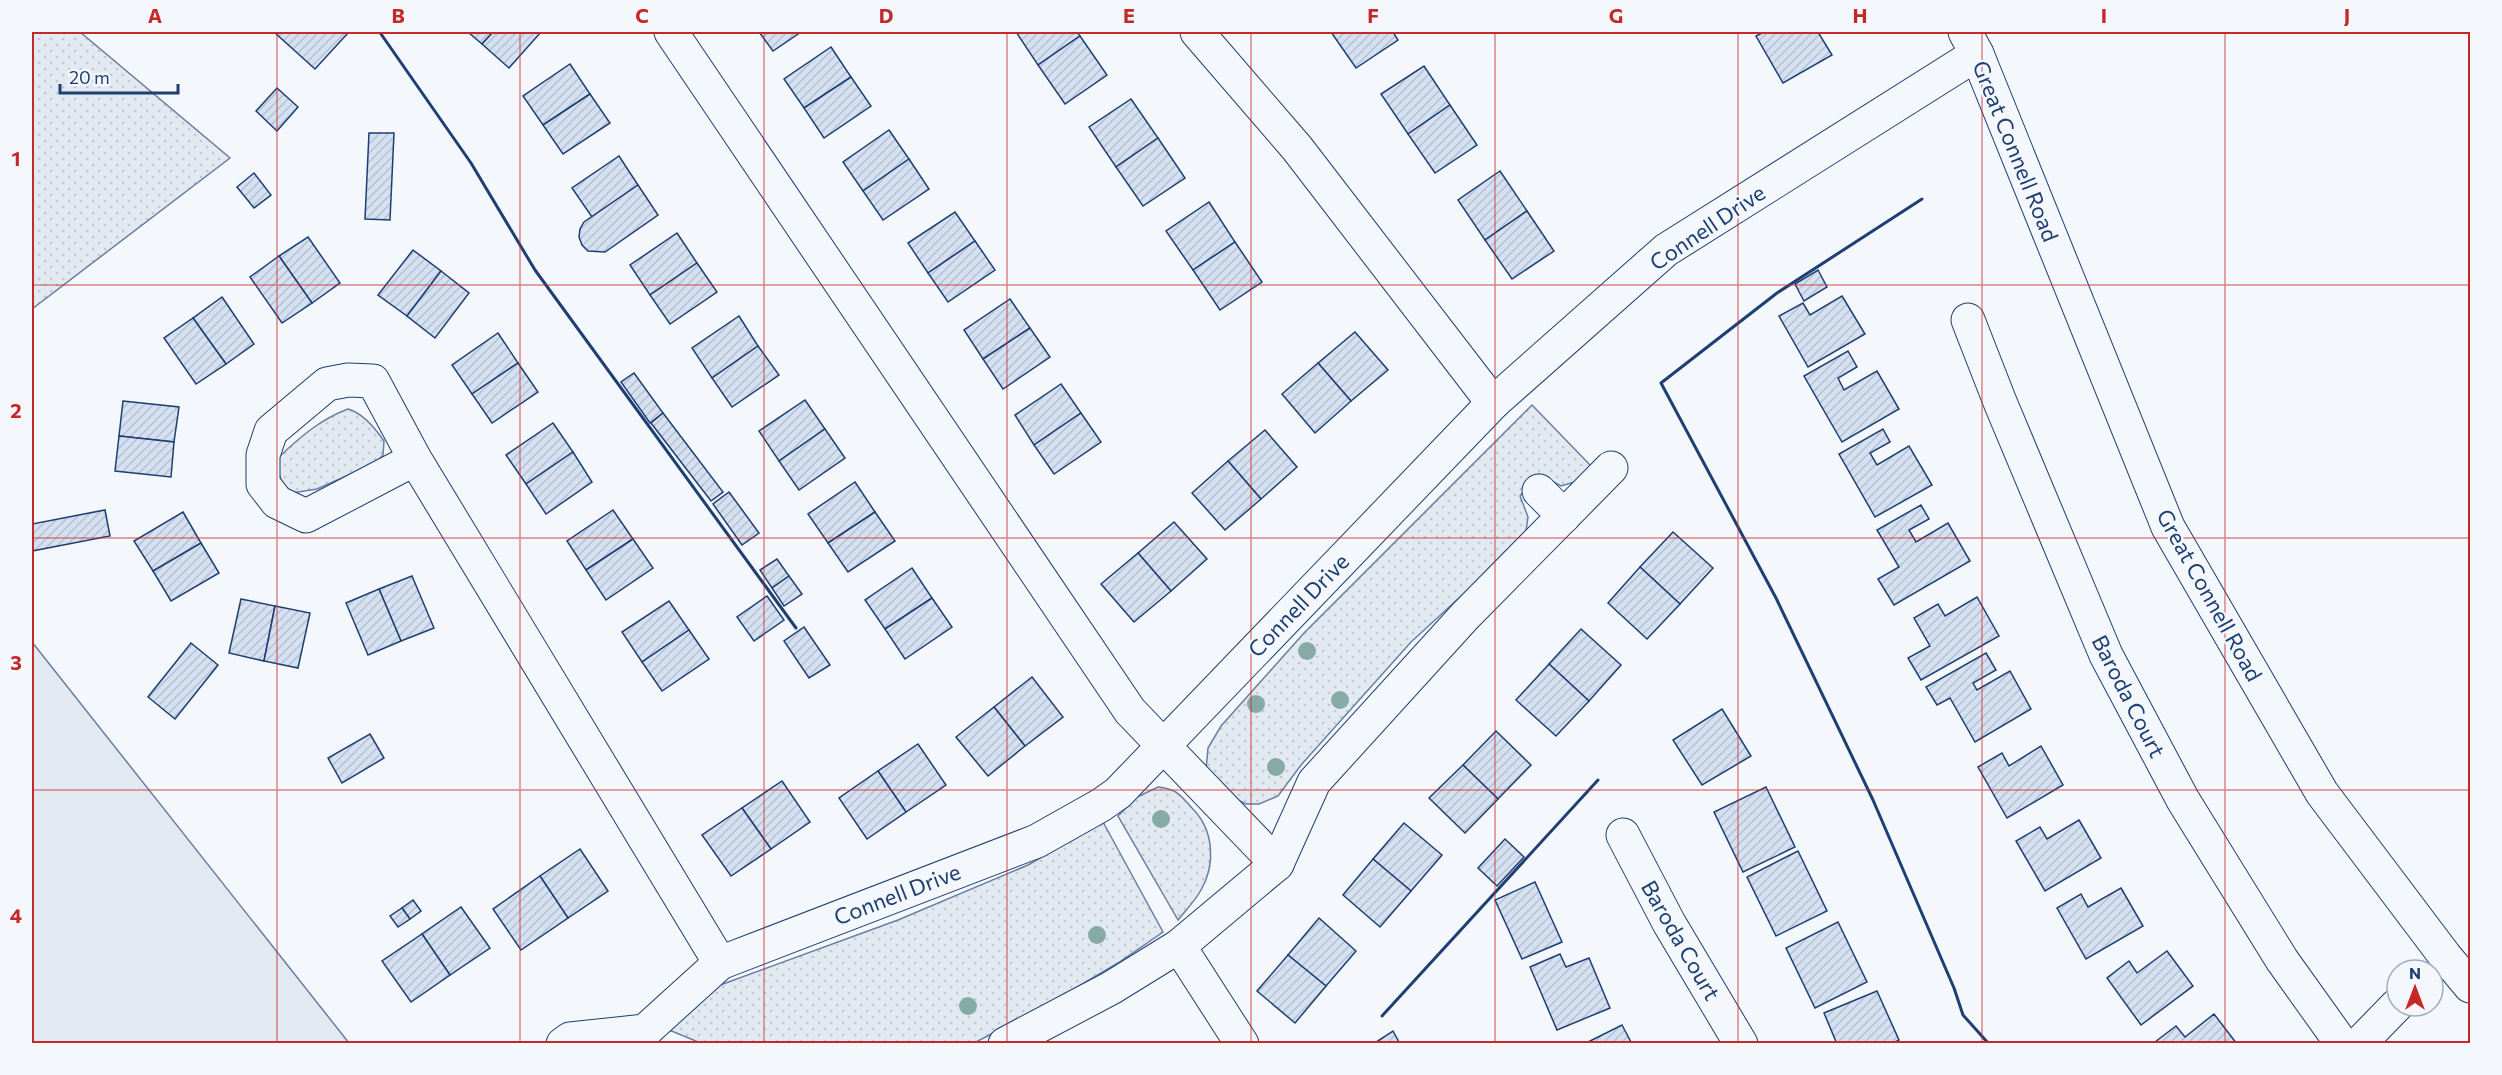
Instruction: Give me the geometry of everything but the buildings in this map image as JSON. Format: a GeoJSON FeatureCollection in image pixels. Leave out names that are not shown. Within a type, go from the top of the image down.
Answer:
{"type":"FeatureCollection","features":[{"type":"Feature","properties":{"kind":"street"},"geometry":{"type":"LineString","coordinates":[[671,32],[1130,711],[1277,864]]}},
{"type":"Feature","properties":{"kind":"street"},"geometry":{"type":"LineString","coordinates":[[1197,32],[1298,148],[1493,403]]}},
{"type":"Feature","properties":{"kind":"street","name":"Connell Drive"},"geometry":{"type":"LineString","coordinates":[[563,1044],[570,1039],[645,1037],[720,963],[1037,841],[1118,793],[1493,403],[1666,250],[1971,43]]}},
{"type":"Feature","properties":{"kind":"street","name":"Great Connell Road"},"geometry":{"type":"LineString","coordinates":[[1971,43],[2168,528],[2322,793],[2435,958]]}},
{"type":"Feature","properties":{"kind":"street","name":"Baroda Court"},"geometry":{"type":"LineString","coordinates":[[1968,320],[2106,655],[2183,800],[2282,960],[2342,1044]]}},
{"type":"Feature","properties":{"kind":"street"},"geometry":{"type":"LineString","coordinates":[[415,459],[306,516],[278,502],[263,484],[263,455],[271,430],[327,384],[348,380],[373,381],[415,459],[720,963]]}},
{"type":"Feature","properties":{"kind":"street"},"geometry":{"type":"LineString","coordinates":[[1005,1044],[1111,988],[1179,946],[1277,864],[1314,782],[1465,616],[1611,468]]}},
{"type":"Feature","properties":{"kind":"street"},"geometry":{"type":"LineString","coordinates":[[1539,490],[1564,516]]}},
{"type":"Feature","properties":{"kind":"street","name":"Baroda Court"},"geometry":{"type":"LineString","coordinates":[[1623,835],[1669,923],[1741,1044]]}},
{"type":"Feature","properties":{"kind":"street"},"geometry":{"type":"LineString","coordinates":[[1179,946],[1242,1044]]}},
{"type":"Feature","properties":{"kind":"street","name":"Great Connell Road"},"geometry":{"type":"LineString","coordinates":[[2445,968],[2470,986]]}},
{"type":"Feature","properties":{"kind":"street"},"geometry":{"type":"LineString","coordinates":[[2359,1044],[2385,1017]]}},
{"type":"Feature","properties":{"kind":"shaded area"},"geometry":{"type":"Polygon","coordinates":[[[32,32],[80,32],[230,158],[32,309],[32,32]]]}},
{"type":"Feature","properties":{"kind":"shaded area"},"geometry":{"type":"Polygon","coordinates":[[[1532,405],[1591,466],[1578,481],[1561,486],[1539,474],[1520,496],[1528,517],[1526,531],[1471,587],[1411,642],[1301,765],[1278,796],[1259,804],[1246,804],[1215,789],[1206,770],[1208,748],[1221,726],[1304,633],[1532,405]]]}},
{"type":"Feature","properties":{"kind":"shaded area"},"geometry":{"type":"Polygon","coordinates":[[[348,409],[364,417],[373,426],[384,441],[383,455],[376,463],[317,489],[292,493],[280,477],[279,457],[311,429],[348,409]]]}},
{"type":"Feature","properties":{"kind":"shaded area"},"geometry":{"type":"Polygon","coordinates":[[[32,642],[349,1043],[32,1043],[32,642]]]}},
{"type":"Feature","properties":{"kind":"shaded area"},"geometry":{"type":"Polygon","coordinates":[[[1158,787],[1174,791],[1192,808],[1205,826],[1210,848],[1211,858],[1206,880],[1196,898],[1178,920],[1118,816],[1137,797],[1158,787]]]}},
{"type":"Feature","properties":{"kind":"shaded area"},"geometry":{"type":"Polygon","coordinates":[[[1103,822],[1163,932],[1118,963],[1042,1008],[974,1043],[703,1044],[669,1030],[704,991],[898,920],[1028,865],[1103,822]]]}},
{"type":"Feature","properties":{"kind":"wall"},"geometry":{"type":"LineString","coordinates":[[381,34],[471,163],[535,270],[796,628]]}},
{"type":"Feature","properties":{"kind":"wall"},"geometry":{"type":"LineString","coordinates":[[1922,199],[1777,293],[1661,383],[1776,598],[1873,800],[1954,988],[1963,1015],[1989,1044]]}},
{"type":"Feature","properties":{"kind":"wall"},"geometry":{"type":"LineString","coordinates":[[1382,1016],[1598,780]]}}]}
